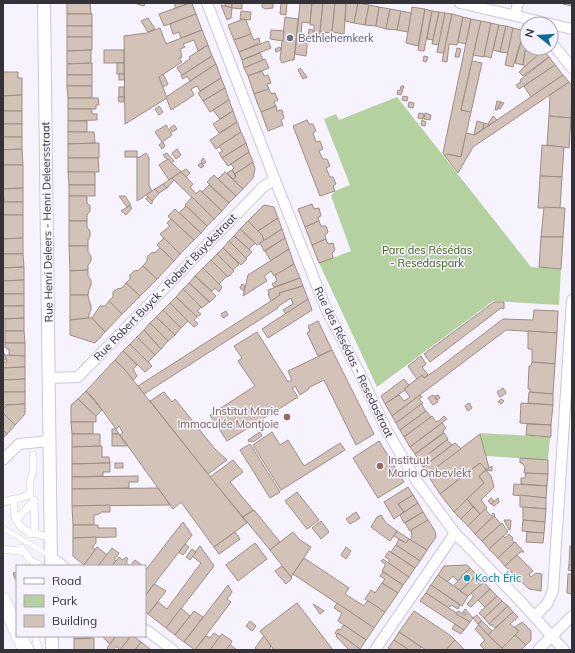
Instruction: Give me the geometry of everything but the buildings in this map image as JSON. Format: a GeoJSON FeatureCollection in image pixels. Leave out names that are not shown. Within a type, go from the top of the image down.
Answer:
{"type":"FeatureCollection","features":[{"type":"Feature","properties":{"kind":"main road"},"geometry":{"type":"LineString","coordinates":[[3,600],[16,629]]}},
{"type":"Feature","properties":{"kind":"main road"},"geometry":{"type":"LineString","coordinates":[[20,637],[26,650]]}},
{"type":"Feature","properties":{"kind":"street","name":"Rue Henri Deleers - Henri Deleersstraat"},"geometry":{"type":"LineString","coordinates":[[44,3],[51,561]]}},
{"type":"Feature","properties":{"kind":"street","name":"Rue des Résédas - Resedastraat"},"geometry":{"type":"LineString","coordinates":[[207,3],[327,311],[359,372],[387,431],[416,480],[455,533],[535,616],[564,650]]}},
{"type":"Feature","properties":{"kind":"street"},"geometry":{"type":"LineString","coordinates":[[460,3],[519,16]]}},
{"type":"Feature","properties":{"kind":"street"},"geometry":{"type":"LineString","coordinates":[[515,15],[518,3]]}},
{"type":"Feature","properties":{"kind":"street"},"geometry":{"type":"LineString","coordinates":[[559,26],[572,29]]}},
{"type":"Feature","properties":{"kind":"street"},"geometry":{"type":"LineString","coordinates":[[559,52],[572,68]]}},
{"type":"Feature","properties":{"kind":"street","name":"Rue Robert Buyck - Robert Buyckstraat"},"geometry":{"type":"LineString","coordinates":[[49,378],[78,377],[264,186],[275,180]]}},
{"type":"Feature","properties":{"kind":"street"},"geometry":{"type":"LineString","coordinates":[[535,616],[547,604],[553,591],[572,300]]}},
{"type":"Feature","properties":{"kind":"street"},"geometry":{"type":"LineString","coordinates":[[3,460],[19,444],[49,441]]}},
{"type":"Feature","properties":{"kind":"street"},"geometry":{"type":"LineString","coordinates":[[32,533],[28,497],[33,472],[33,455]]}},
{"type":"Feature","properties":{"kind":"street"},"geometry":{"type":"LineString","coordinates":[[3,502],[28,497]]}},
{"type":"Feature","properties":{"kind":"street"},"geometry":{"type":"LineString","coordinates":[[16,520],[28,497]]}},
{"type":"Feature","properties":{"kind":"street"},"geometry":{"type":"LineString","coordinates":[[14,499],[14,514],[21,527],[32,533],[43,536]]}},
{"type":"Feature","properties":{"kind":"street"},"geometry":{"type":"LineString","coordinates":[[375,650],[455,533]]}},
{"type":"Feature","properties":{"kind":"street"},"geometry":{"type":"LineString","coordinates":[[3,549],[17,550],[30,563]]}},
{"type":"Feature","properties":{"kind":"street"},"geometry":{"type":"LineString","coordinates":[[51,561],[61,565]]}},
{"type":"Feature","properties":{"kind":"street"},"geometry":{"type":"LineString","coordinates":[[538,650],[572,616]]}},
{"type":"Feature","properties":{"kind":"street"},"geometry":{"type":"LineString","coordinates":[[146,630],[173,650]]}},
{"type":"Feature","properties":{"kind":"street"},"geometry":{"type":"LineString","coordinates":[[36,637],[39,650]]}},
{"type":"Feature","properties":{"kind":"street"},"geometry":{"type":"LineString","coordinates":[[52,637],[52,650]]}},
{"type":"Feature","properties":{"kind":"lane"},"geometry":{"type":"LineString","coordinates":[[3,528],[51,561]]}},
{"type":"Feature","properties":{"kind":"green space","name":"Parc des Résédas - Resedaspark"},"geometry":{"type":"Polygon","coordinates":[[[397,97],[531,267],[561,269],[559,305],[493,301],[377,387],[319,263],[351,251],[331,196],[335,191],[350,185],[324,119],[336,114],[339,120],[397,97]]]}},
{"type":"Feature","properties":{"kind":"green space"},"geometry":{"type":"Polygon","coordinates":[[[480,433],[550,437],[548,460],[486,456],[480,433]]]}},
{"type":"Feature","properties":{"kind":"place","name":"Bethlehemkerk"},"geometry":{"type":"Point","coordinates":[290,38]}},
{"type":"Feature","properties":{"kind":"place","name":"Institut Marie Immaculée Montjoie"},"geometry":{"type":"Point","coordinates":[287,417]}},
{"type":"Feature","properties":{"kind":"place","name":"Instituut Maria Onbevlekt"},"geometry":{"type":"Point","coordinates":[380,466]}},
{"type":"Feature","properties":{"kind":"place","name":"Koch Éric"},"geometry":{"type":"Point","coordinates":[467,578]}}]}
